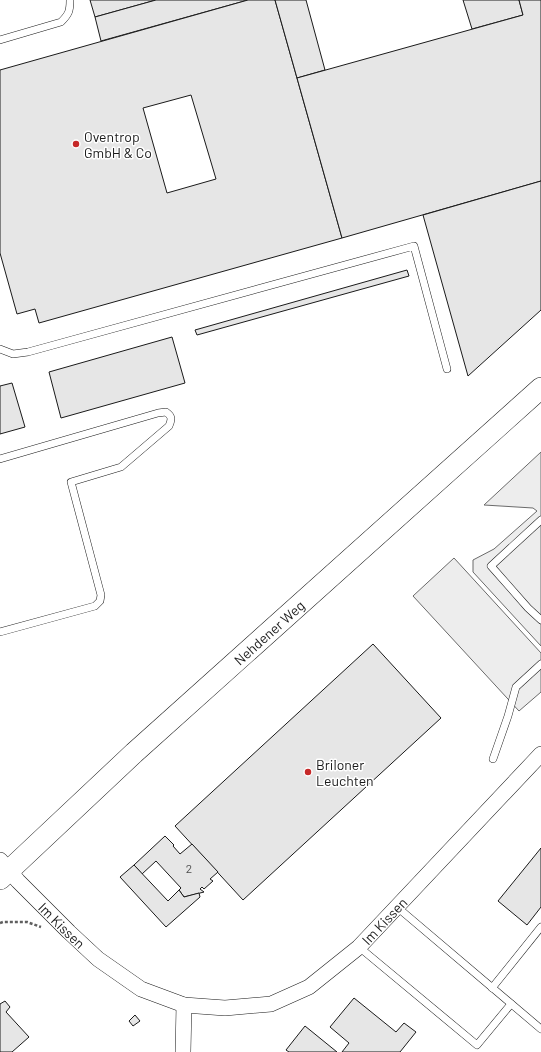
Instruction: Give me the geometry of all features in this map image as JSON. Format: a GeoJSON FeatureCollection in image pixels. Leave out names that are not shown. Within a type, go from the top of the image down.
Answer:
{"type":"FeatureCollection","features":[{"type":"Feature","properties":{"kind":"street","name":"Nehdener Weg"},"geometry":{"type":"LineString","coordinates":[[3,870],[541,388]]}},
{"type":"Feature","properties":{"kind":"street","name":"Im Kissen"},"geometry":{"type":"LineString","coordinates":[[3,870],[18,881],[98,959],[141,990],[184,1006],[225,1008],[272,1004],[309,987],[359,947],[541,754]]}},
{"type":"Feature","properties":{"kind":"street"},"geometry":{"type":"LineString","coordinates":[[183,1052],[184,1006]]}},
{"type":"Feature","properties":{"kind":"lane"},"geometry":{"type":"LineString","coordinates":[[0,40],[61,22],[68,15],[70,0]]}},
{"type":"Feature","properties":{"kind":"lane"},"geometry":{"type":"LineString","coordinates":[[0,349],[13,354],[28,352],[414,246],[447,369]]}},
{"type":"Feature","properties":{"kind":"lane"},"geometry":{"type":"LineString","coordinates":[[0,459],[158,413],[166,412],[170,415],[172,420],[169,426],[121,467],[71,482],[101,595],[100,602],[95,606],[0,632]]}},
{"type":"Feature","properties":{"kind":"lane"},"geometry":{"type":"LineString","coordinates":[[541,520],[491,566],[528,608],[541,620]]}},
{"type":"Feature","properties":{"kind":"lane"},"geometry":{"type":"LineString","coordinates":[[494,759],[516,688],[541,664]]}},
{"type":"Feature","properties":{"kind":"lane"},"geometry":{"type":"LineString","coordinates":[[397,907],[541,1029]]}},
{"type":"Feature","properties":{"kind":"lane"},"geometry":{"type":"LineString","coordinates":[[492,988],[541,927]]}},
{"type":"Feature","properties":{"kind":"lane"},"geometry":{"type":"LineString","coordinates":[[359,947],[477,1045],[511,1004]]}},
{"type":"Feature","properties":{"kind":"path"},"geometry":{"type":"LineString","coordinates":[[0,923],[27,922],[45,928],[69,932]]}},
{"type":"Feature","properties":{"kind":"shaded area"},"geometry":{"type":"Polygon","coordinates":[[[541,452],[541,646],[473,572],[473,560],[494,549],[537,511],[533,508],[484,505],[541,452]]]}},
{"type":"Feature","properties":{"kind":"shaded area"},"geometry":{"type":"Polygon","coordinates":[[[454,558],[541,653],[541,692],[519,711],[413,596],[454,558]]]}},
{"type":"Feature","properties":{"kind":"building"},"geometry":{"type":"Polygon","coordinates":[[[90,0],[156,0],[95,17],[90,0]]]}},
{"type":"Feature","properties":{"kind":"building"},"geometry":{"type":"Polygon","coordinates":[[[156,0],[248,0],[101,41],[95,17],[156,0]]]}},
{"type":"Feature","properties":{"kind":"building","name":"Oventrop GmbH & Co"},"geometry":{"type":"Polygon","coordinates":[[[248,0],[275,0],[342,238],[39,323],[35,309],[17,314],[0,253],[0,70],[248,0]],[[191,95],[143,108],[167,193],[216,179],[191,95]]]}},
{"type":"Feature","properties":{"kind":"building"},"geometry":{"type":"Polygon","coordinates":[[[275,0],[306,0],[325,70],[297,78],[275,0]]]}},
{"type":"Feature","properties":{"kind":"building"},"geometry":{"type":"Polygon","coordinates":[[[463,0],[519,0],[523,15],[472,29],[463,0]]]}},
{"type":"Feature","properties":{"kind":"building"},"geometry":{"type":"Polygon","coordinates":[[[519,0],[541,0],[541,181],[342,238],[297,78],[523,15],[519,0]]]}},
{"type":"Feature","properties":{"kind":"building"},"geometry":{"type":"Polygon","coordinates":[[[541,181],[541,310],[468,376],[423,215],[541,181]]]}},
{"type":"Feature","properties":{"kind":"building"},"geometry":{"type":"Polygon","coordinates":[[[407,270],[409,276],[197,335],[195,330],[407,270]]]}},
{"type":"Feature","properties":{"kind":"building"},"geometry":{"type":"Polygon","coordinates":[[[172,337],[185,383],[61,418],[49,372],[172,337]]]}},
{"type":"Feature","properties":{"kind":"building"},"geometry":{"type":"Polygon","coordinates":[[[12,383],[25,427],[0,434],[0,386],[12,383]]]}},
{"type":"Feature","properties":{"kind":"building","name":"Briloner Leuchten"},"geometry":{"type":"Polygon","coordinates":[[[373,644],[441,718],[243,900],[175,826],[373,644]]]}},
{"type":"Feature","properties":{"kind":"building"},"geometry":{"type":"Polygon","coordinates":[[[165,836],[180,854],[192,844],[218,872],[210,879],[213,881],[204,889],[202,887],[200,889],[204,892],[184,897],[179,890],[181,888],[156,861],[142,874],[134,865],[165,836]]]}},
{"type":"Feature","properties":{"kind":"building"},"geometry":{"type":"Polygon","coordinates":[[[541,848],[541,907],[527,925],[498,901],[541,848]]]}},
{"type":"Feature","properties":{"kind":"building"},"geometry":{"type":"Polygon","coordinates":[[[134,865],[168,901],[179,890],[184,897],[199,893],[200,897],[166,927],[120,877],[134,865]]]}},
{"type":"Feature","properties":{"kind":"building"},"geometry":{"type":"Polygon","coordinates":[[[354,998],[396,1032],[404,1023],[416,1032],[400,1052],[342,1052],[349,1043],[330,1027],[354,998]]]}},
{"type":"Feature","properties":{"kind":"building"},"geometry":{"type":"Polygon","coordinates":[[[5,1001],[10,1007],[6,1012],[29,1037],[12,1052],[0,1052],[0,1004],[5,1001]]]}},
{"type":"Feature","properties":{"kind":"building"},"geometry":{"type":"Polygon","coordinates":[[[135,1015],[140,1021],[133,1026],[129,1021],[135,1015]]]}},
{"type":"Feature","properties":{"kind":"building"},"geometry":{"type":"Polygon","coordinates":[[[305,1026],[337,1052],[289,1052],[286,1050],[305,1026]]]}},
{"type":"Feature","properties":{"kind":"place","name":"Oventrop GmbH & Co"},"geometry":{"type":"Point","coordinates":[76,144]}},
{"type":"Feature","properties":{"kind":"place","name":"Briloner Leuchten"},"geometry":{"type":"Point","coordinates":[308,772]}}]}
